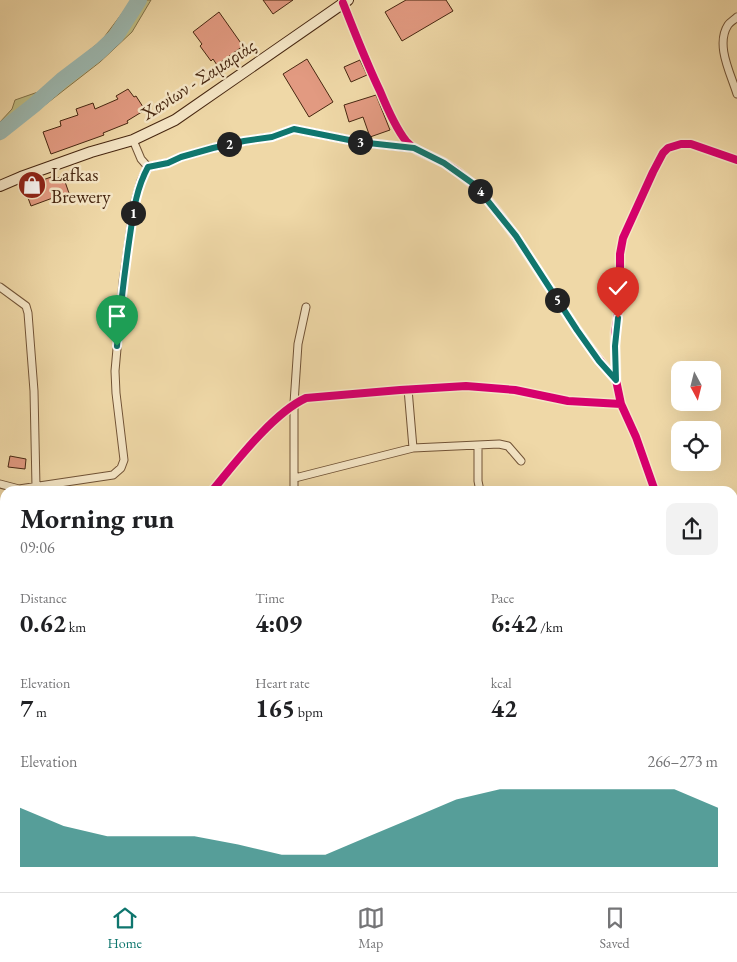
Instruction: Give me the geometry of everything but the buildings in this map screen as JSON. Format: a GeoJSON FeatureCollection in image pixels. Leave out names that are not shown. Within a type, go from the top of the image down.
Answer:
{"type":"FeatureCollection","features":[{"type":"Feature","properties":{"kind":"main road","name":"Χανίων - Σαμαριάς"},"geometry":{"type":"LineString","coordinates":[[0,186],[73,158],[133,140],[175,120],[346,2]]}},
{"type":"Feature","properties":{"kind":"street"},"geometry":{"type":"LineString","coordinates":[[346,2],[370,70],[389,112],[407,141],[414,148],[444,163],[475,185],[516,236],[577,330],[599,361],[616,380]]}},
{"type":"Feature","properties":{"kind":"street"},"geometry":{"type":"LineString","coordinates":[[737,17],[728,26],[722,43],[723,52],[737,94]]}},
{"type":"Feature","properties":{"kind":"street"},"geometry":{"type":"LineString","coordinates":[[148,167],[168,163],[181,157],[213,148],[272,137],[294,129],[359,142],[414,148]]}},
{"type":"Feature","properties":{"kind":"street"},"geometry":{"type":"LineString","coordinates":[[133,140],[141,159],[148,167]]}},
{"type":"Feature","properties":{"kind":"street"},"geometry":{"type":"LineString","coordinates":[[653,486],[633,430],[621,404],[616,380],[615,333],[620,301],[620,254],[623,238],[662,153],[668,148],[674,145],[691,144],[737,160]]}},
{"type":"Feature","properties":{"kind":"street"},"geometry":{"type":"LineString","coordinates":[[42,486],[113,475],[121,468],[124,460],[115,371],[123,282],[134,204],[141,181],[148,167]]}},
{"type":"Feature","properties":{"kind":"street"},"geometry":{"type":"LineString","coordinates":[[0,287],[26,306],[28,313],[34,391],[36,486]]}},
{"type":"Feature","properties":{"kind":"street"},"geometry":{"type":"LineString","coordinates":[[294,486],[294,403],[298,344],[306,307]]}},
{"type":"Feature","properties":{"kind":"street"},"geometry":{"type":"LineString","coordinates":[[216,486],[232,466],[282,413],[294,403],[306,398],[466,386],[515,390],[568,401],[621,404]]}},
{"type":"Feature","properties":{"kind":"street"},"geometry":{"type":"LineString","coordinates":[[408,389],[413,448]]}},
{"type":"Feature","properties":{"kind":"street"},"geometry":{"type":"LineString","coordinates":[[295,478],[413,448],[499,444],[508,446],[521,461]]}},
{"type":"Feature","properties":{"kind":"street"},"geometry":{"type":"LineString","coordinates":[[478,445],[479,486]]}},
{"type":"Feature","properties":{"kind":"shaded area"},"geometry":{"type":"Polygon","coordinates":[[[132,0],[151,0],[132,32],[100,62],[0,140],[0,122],[12,109],[15,100],[38,92],[102,40],[132,0]]]}},
{"type":"Feature","properties":{"kind":"waterway"},"geometry":{"type":"LineString","coordinates":[[0,132],[116,36],[139,0]]}},
{"type":"Feature","properties":{"kind":"cycle path"},"geometry":{"type":"LineString","coordinates":[[343,3],[385,104],[402,136],[415,149],[441,161],[460,174],[485,196],[512,231],[569,318],[616,380]]}},
{"type":"Feature","properties":{"kind":"cycle path"},"geometry":{"type":"LineString","coordinates":[[653,486],[636,437],[621,404],[616,380],[615,333],[620,301],[620,254],[623,238],[653,172],[663,153],[668,148],[681,144],[691,144],[737,160]]}},
{"type":"Feature","properties":{"kind":"cycle path"},"geometry":{"type":"LineString","coordinates":[[216,486],[243,453],[268,427],[293,405],[306,398],[466,386],[515,390],[568,401],[621,404]]}},
{"type":"Feature","properties":{"kind":"place","name":"Lafkas Brewery"},"geometry":{"type":"Point","coordinates":[32,185]}},
{"type":"Feature","properties":{"kind":"route"},"geometry":{"type":"LineString","coordinates":[[117,346],[123,282],[134,204],[141,181],[148,167],[168,163],[181,157],[213,148],[272,137],[294,129],[359,142],[414,148],[459,172],[475,185],[492,204],[516,236],[577,330],[599,361],[616,380],[615,333],[618,318]]}}]}
